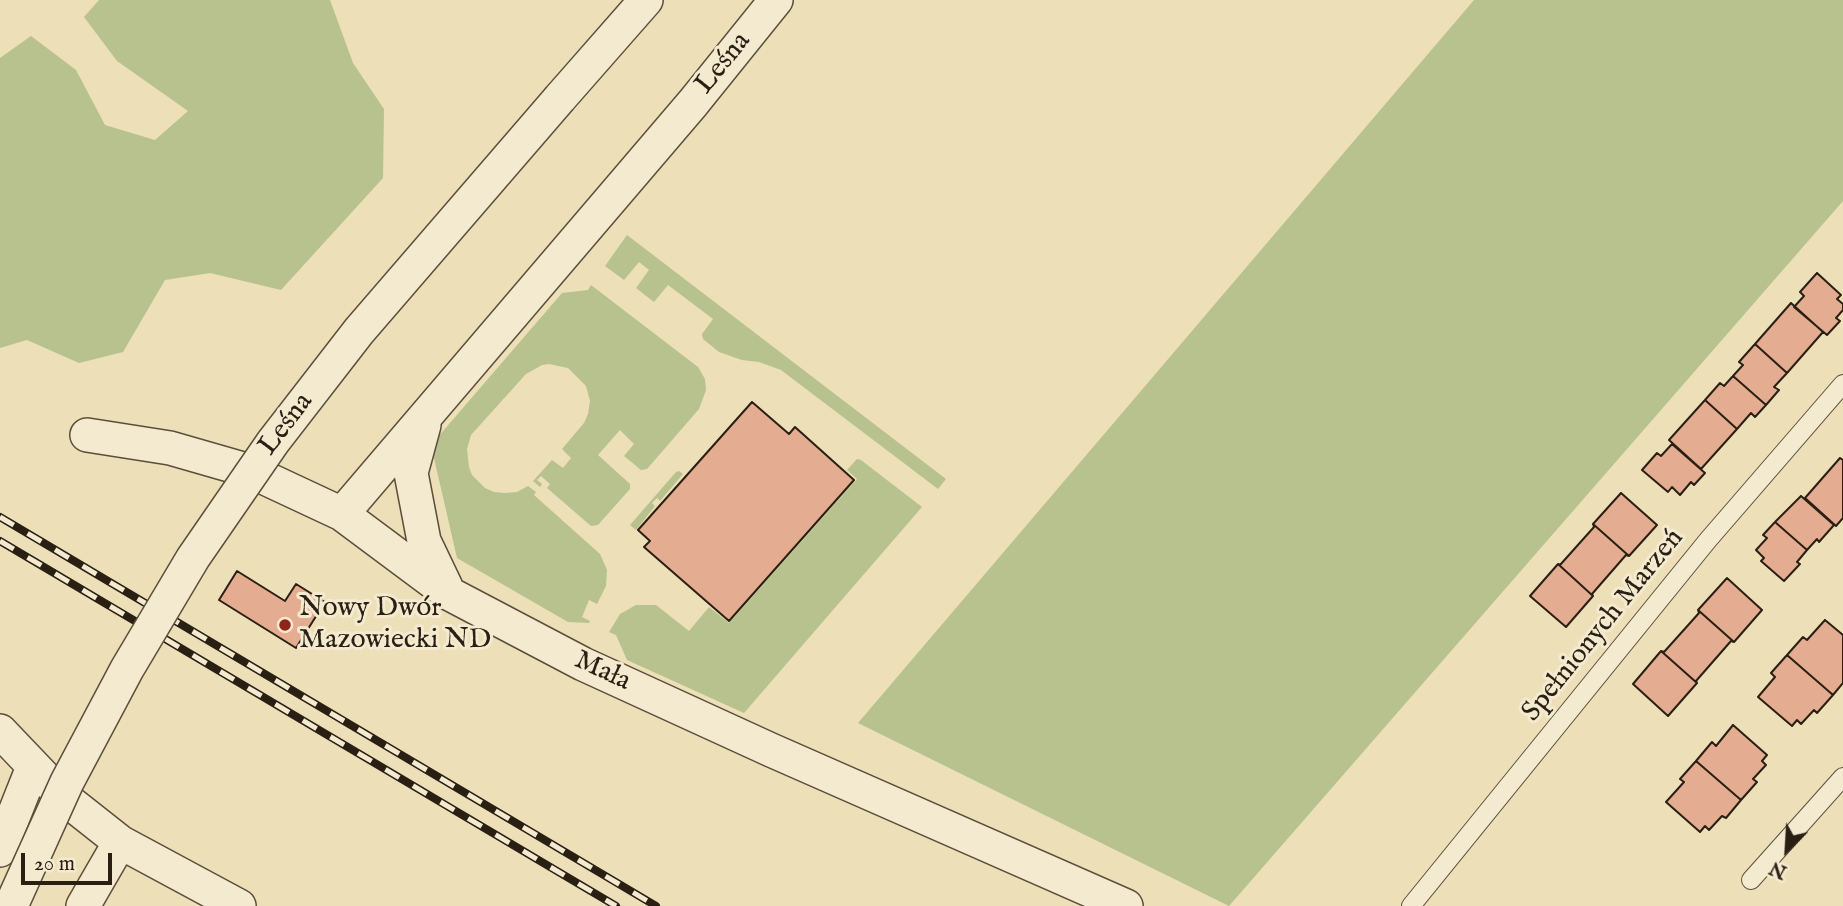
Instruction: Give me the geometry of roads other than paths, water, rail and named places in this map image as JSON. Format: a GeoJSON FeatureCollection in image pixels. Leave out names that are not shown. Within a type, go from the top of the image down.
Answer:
{"type":"FeatureCollection","features":[{"type":"Feature","properties":{"kind":"street","name":"Leśna"},"geometry":{"type":"LineString","coordinates":[[11,906],[67,782],[127,669],[192,558],[273,442],[359,331],[646,0]]}},
{"type":"Feature","properties":{"kind":"street","name":"Leśna"},"geometry":{"type":"LineString","coordinates":[[342,514],[684,114],[776,0]]}},
{"type":"Feature","properties":{"kind":"street","name":"Leśna"},"geometry":{"type":"LineString","coordinates":[[426,416],[411,473],[424,541],[448,593]]}},
{"type":"Feature","properties":{"kind":"street","name":"Mała"},"geometry":{"type":"LineString","coordinates":[[87,435],[170,448],[250,471],[342,514],[448,593],[583,664],[828,776],[1126,906]]}},
{"type":"Feature","properties":{"kind":"street"},"geometry":{"type":"LineString","coordinates":[[0,731],[63,797],[120,842],[239,906]]}},
{"type":"Feature","properties":{"kind":"street"},"geometry":{"type":"LineString","coordinates":[[0,850],[33,767]]}},
{"type":"Feature","properties":{"kind":"street"},"geometry":{"type":"LineString","coordinates":[[83,906],[120,842]]}},
{"type":"Feature","properties":{"kind":"lane","name":"Spełnionych Marzeń"},"geometry":{"type":"LineString","coordinates":[[1411,906],[1708,540],[1843,384]]}},
{"type":"Feature","properties":{"kind":"lane"},"geometry":{"type":"LineString","coordinates":[[1751,880],[1843,777]]}},
{"type":"Feature","properties":{"kind":"railway"},"geometry":{"type":"LineString","coordinates":[[0,517],[656,906]]}},
{"type":"Feature","properties":{"kind":"railway"},"geometry":{"type":"LineString","coordinates":[[0,541],[616,906]]}},
{"type":"Feature","properties":{"kind":"place","name":"Nowy Dwór Mazowiecki ND"},"geometry":{"type":"Point","coordinates":[285,625]}}]}
